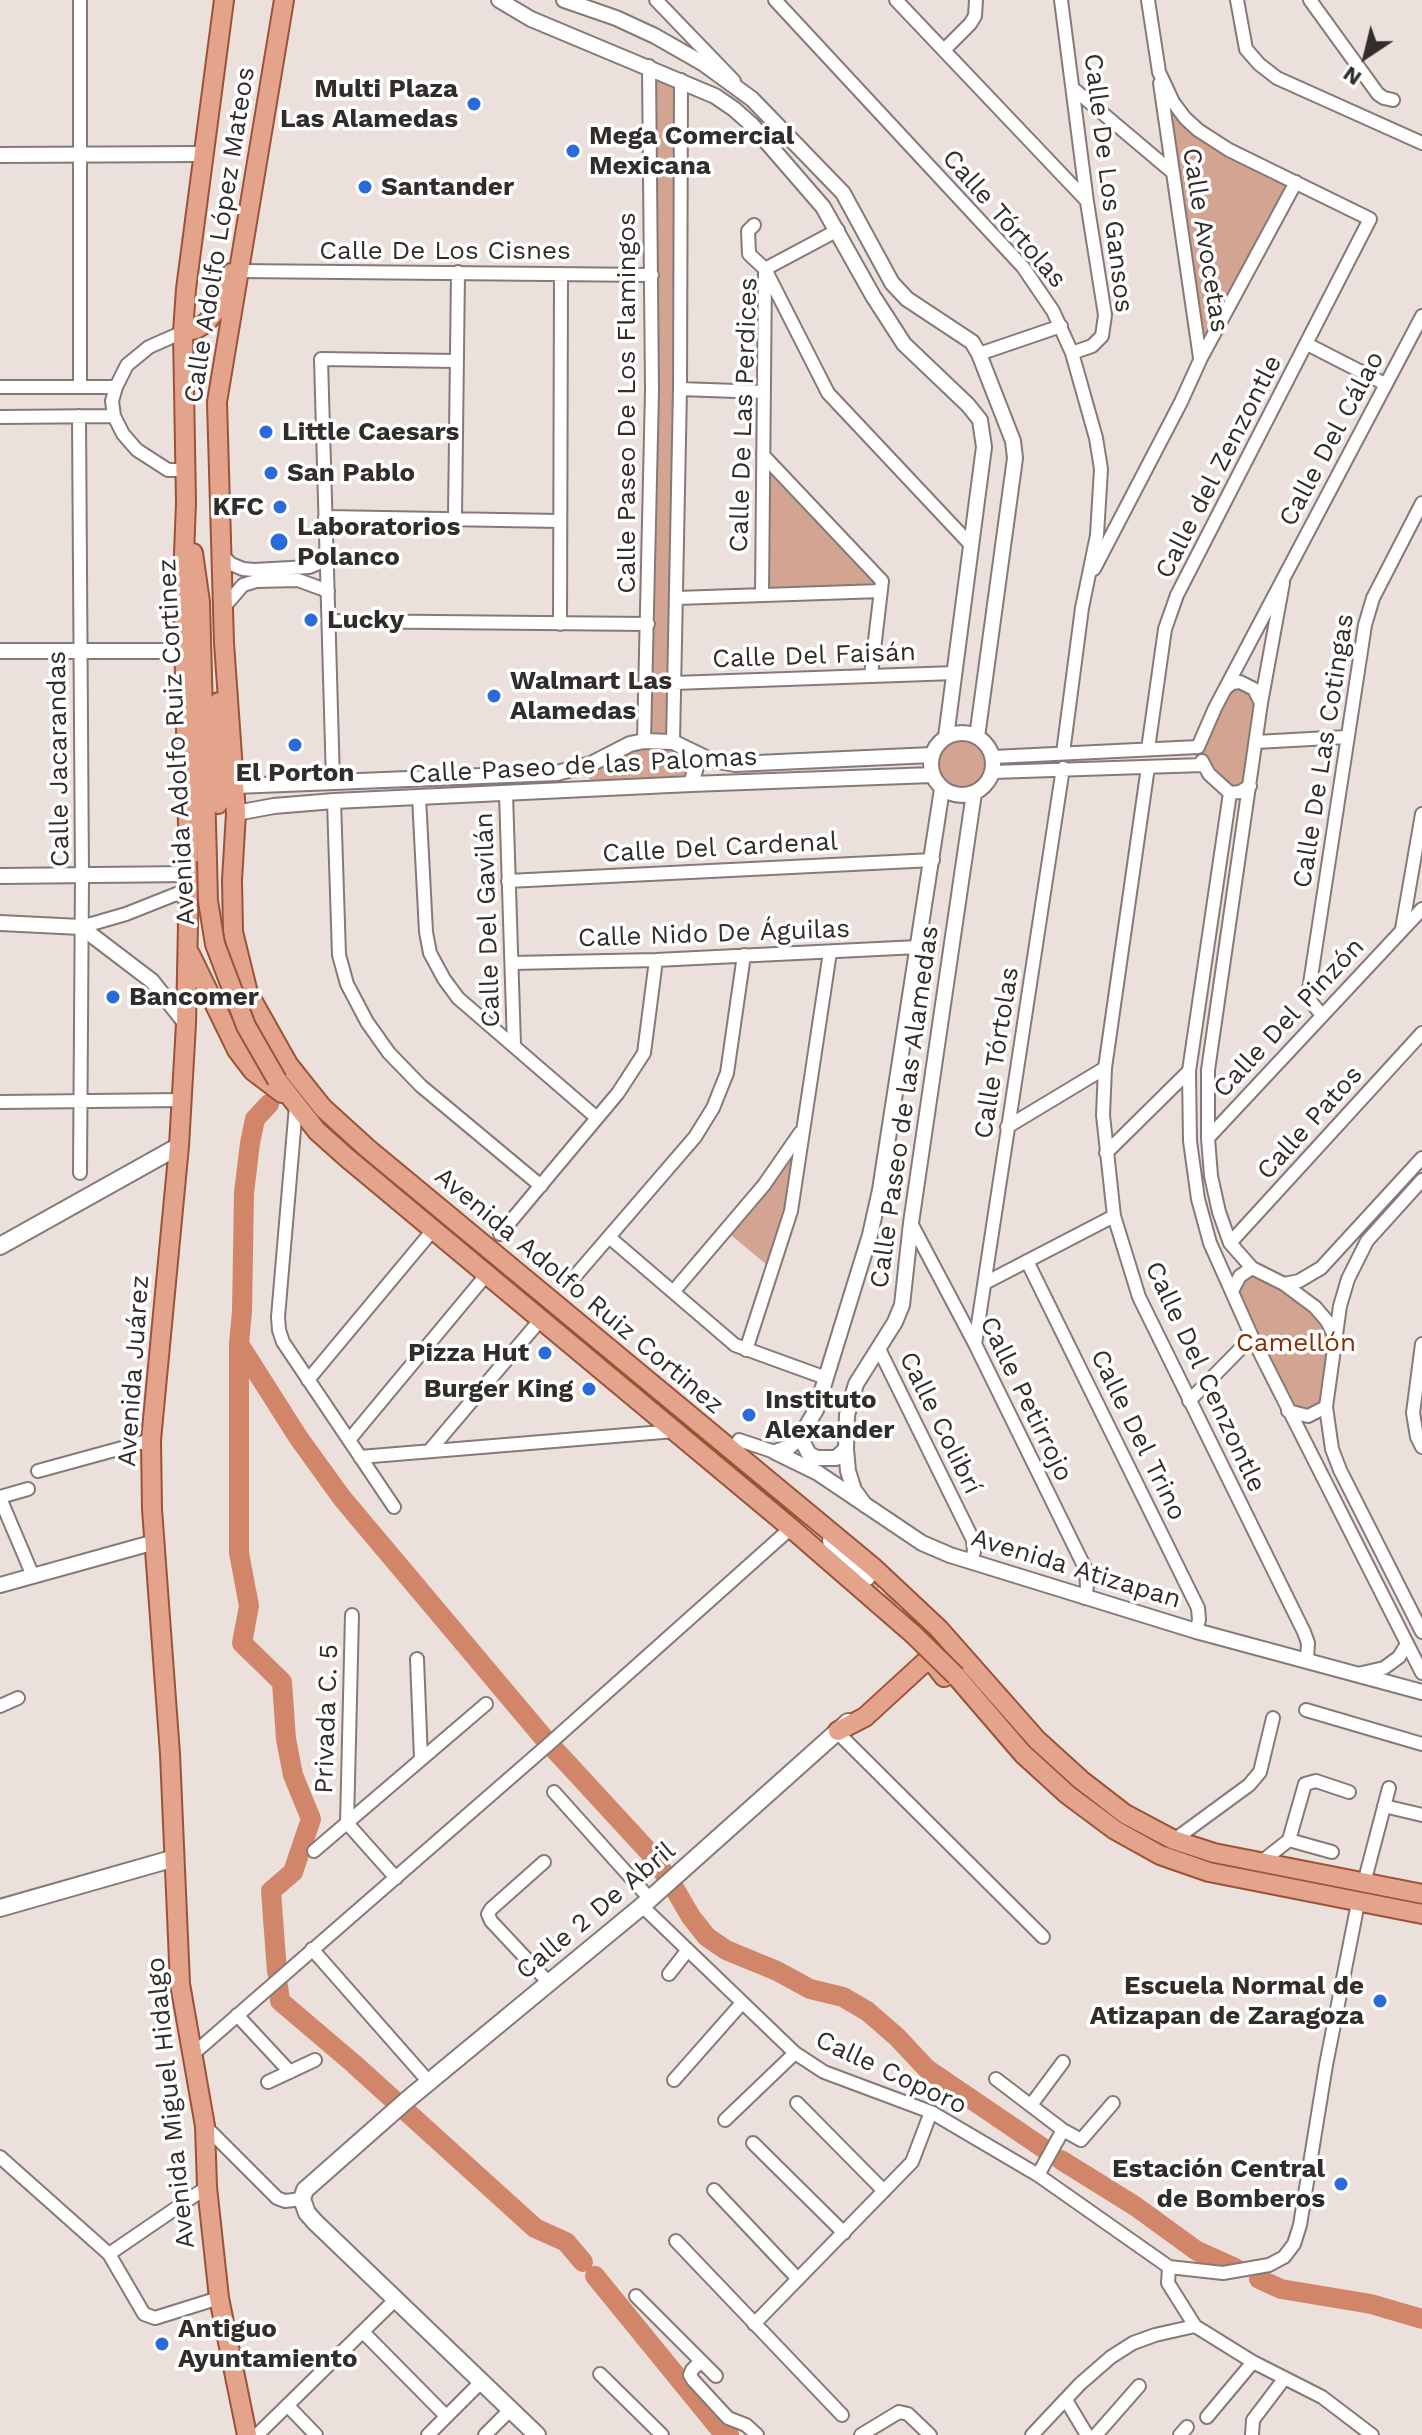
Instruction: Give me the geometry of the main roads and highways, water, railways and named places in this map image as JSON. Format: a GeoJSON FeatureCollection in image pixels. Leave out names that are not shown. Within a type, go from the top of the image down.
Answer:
{"type":"FeatureCollection","features":[{"type":"Feature","properties":{"kind":"main road","name":"Calle Adolfo López Mateos"},"geometry":{"type":"LineString","coordinates":[[189,881],[183,579],[186,503],[183,332],[224,0]]}},
{"type":"Feature","properties":{"kind":"main road","name":"Calle Adolfo López Mateos"},"geometry":{"type":"LineString","coordinates":[[236,813],[224,643],[217,402],[284,0]]}},
{"type":"Feature","properties":{"kind":"main road"},"geometry":{"type":"LineString","coordinates":[[183,332],[206,323],[214,313],[241,250]]}},
{"type":"Feature","properties":{"kind":"main road","name":"Avenida Adolfo Ruiz Cortinez"},"geometry":{"type":"LineString","coordinates":[[186,503],[200,602],[208,901],[215,944],[232,993],[246,1026],[277,1080],[292,1102],[346,1157],[791,1528],[913,1634],[956,1676],[1023,1754]]}},
{"type":"Feature","properties":{"kind":"main road"},"geometry":{"type":"LineString","coordinates":[[189,881],[204,876],[217,850],[217,727],[224,643]]}},
{"type":"Feature","properties":{"kind":"main road","name":"Avenida Adolfo Ruiz Cortinez"},"geometry":{"type":"LineString","coordinates":[[236,813],[233,932],[243,982],[288,1064],[323,1108],[367,1148],[874,1568],[939,1629],[1037,1740],[1125,1814],[1174,1840],[1214,1853],[1422,1894]]}},
{"type":"Feature","properties":{"kind":"main road","name":"Avenida Juárez"},"geometry":{"type":"LineString","coordinates":[[166,1861],[151,1440],[179,1146],[189,881]]}},
{"type":"Feature","properties":{"kind":"main road"},"geometry":{"type":"LineString","coordinates":[[187,948],[237,1050],[253,1071],[292,1102]]}},
{"type":"Feature","properties":{"kind":"main road"},"geometry":{"type":"LineString","coordinates":[[208,993],[213,981],[225,975],[232,975],[243,982]]}},
{"type":"Feature","properties":{"kind":"main road"},"geometry":{"type":"LineString","coordinates":[[0,1246],[179,1146]]}},
{"type":"Feature","properties":{"kind":"main road"},"geometry":{"type":"LineString","coordinates":[[791,1498],[867,1577]]}},
{"type":"Feature","properties":{"kind":"main road","name":"Calle 2 De Abril"},"geometry":{"type":"LineString","coordinates":[[537,2435],[315,2222],[307,2213],[302,2199],[305,2190],[407,2100],[646,1902],[919,1656]]}},
{"type":"Feature","properties":{"kind":"main road"},"geometry":{"type":"LineString","coordinates":[[838,1732],[865,1717],[920,1665],[929,1662],[969,1705],[1068,1795],[1115,1830],[1160,1855],[1209,1872],[1422,1914]]}},
{"type":"Feature","properties":{"kind":"main road"},"geometry":{"type":"LineString","coordinates":[[0,1908],[166,1861]]}},
{"type":"Feature","properties":{"kind":"main road","name":"Avenida Miguel Hidalgo"},"geometry":{"type":"LineString","coordinates":[[166,1861],[176,1877],[180,1984],[205,2126],[207,2187],[219,2298],[247,2435]]}},
{"type":"Feature","properties":{"kind":"main road"},"geometry":{"type":"LineString","coordinates":[[1358,1903],[1364,1883]]}},
{"type":"Feature","properties":{"kind":"waterway"},"geometry":{"type":"LineString","coordinates":[[269,1104],[255,1119],[250,1143],[244,1193],[239,1344],[298,1437],[342,1498],[543,1737]]}},
{"type":"Feature","properties":{"kind":"waterway"},"geometry":{"type":"LineString","coordinates":[[239,1345],[239,1553],[249,1606],[242,1643],[282,1682],[286,1739],[293,1775],[311,1819],[293,1872],[271,1891],[277,1972]]}},
{"type":"Feature","properties":{"kind":"waterway"},"geometry":{"type":"LineString","coordinates":[[555,1750],[649,1852],[666,1876]]}},
{"type":"Feature","properties":{"kind":"waterway"},"geometry":{"type":"LineString","coordinates":[[673,1886],[707,1937],[726,1950],[777,1971],[810,1989],[843,1997],[867,2011],[927,2069],[1046,2150]]}},
{"type":"Feature","properties":{"kind":"waterway"},"geometry":{"type":"LineString","coordinates":[[278,1986],[280,2001],[535,2228],[566,2242],[583,2262]]}},
{"type":"Feature","properties":{"kind":"waterway"},"geometry":{"type":"LineString","coordinates":[[1061,2160],[1135,2206],[1197,2251],[1235,2268]]}},
{"type":"Feature","properties":{"kind":"waterway"},"geometry":{"type":"LineString","coordinates":[[595,2276],[719,2428],[729,2435]]}},
{"type":"Feature","properties":{"kind":"waterway"},"geometry":{"type":"LineString","coordinates":[[1259,2279],[1281,2289],[1371,2304],[1422,2319]]}},
{"type":"Feature","properties":{"kind":"tunnel"},"geometry":{"type":"LineString","coordinates":[[867,1577],[927,1633],[928,1645],[920,1654]]}},
{"type":"Feature","properties":{"kind":"place","name":"Multi Plaza Las Alamedas"},"geometry":{"type":"Point","coordinates":[474,104]}},
{"type":"Feature","properties":{"kind":"place","name":"Mega Comercial Mexicana"},"geometry":{"type":"Point","coordinates":[573,151]}},
{"type":"Feature","properties":{"kind":"place","name":"Santander"},"geometry":{"type":"Point","coordinates":[365,187]}},
{"type":"Feature","properties":{"kind":"place","name":"Little Caesars"},"geometry":{"type":"Point","coordinates":[266,432]}},
{"type":"Feature","properties":{"kind":"place","name":"San Pablo"},"geometry":{"type":"Point","coordinates":[271,473]}},
{"type":"Feature","properties":{"kind":"place","name":"KFC"},"geometry":{"type":"Point","coordinates":[280,507]}},
{"type":"Feature","properties":{"kind":"place","name":"Laboratorios Polanco"},"geometry":{"type":"Point","coordinates":[279,542]}},
{"type":"Feature","properties":{"kind":"place","name":"Lucky"},"geometry":{"type":"Point","coordinates":[311,620]}},
{"type":"Feature","properties":{"kind":"place","name":"Walmart Las Alamedas"},"geometry":{"type":"Point","coordinates":[494,696]}},
{"type":"Feature","properties":{"kind":"place","name":"El Porton"},"geometry":{"type":"Point","coordinates":[295,745]}},
{"type":"Feature","properties":{"kind":"place","name":"Bancomer"},"geometry":{"type":"Point","coordinates":[113,997]}},
{"type":"Feature","properties":{"kind":"place","name":"Pizza Hut"},"geometry":{"type":"Point","coordinates":[545,1353]}},
{"type":"Feature","properties":{"kind":"place","name":"Burger King"},"geometry":{"type":"Point","coordinates":[589,1389]}},
{"type":"Feature","properties":{"kind":"place","name":"Instituto Alexander"},"geometry":{"type":"Point","coordinates":[749,1415]}},
{"type":"Feature","properties":{"kind":"place","name":"Escuela Normal de Atizapan de Zaragoza"},"geometry":{"type":"Point","coordinates":[1380,2001]}},
{"type":"Feature","properties":{"kind":"place","name":"Estación Central de Bomberos"},"geometry":{"type":"Point","coordinates":[1341,2184]}},
{"type":"Feature","properties":{"kind":"place","name":"Antiguo Ayuntamiento"},"geometry":{"type":"Point","coordinates":[162,2344]}},
{"type":"Feature","properties":{"kind":"park label","name":"Camellón"},"geometry":{"type":"Point","coordinates":[1296,1343]}}]}
